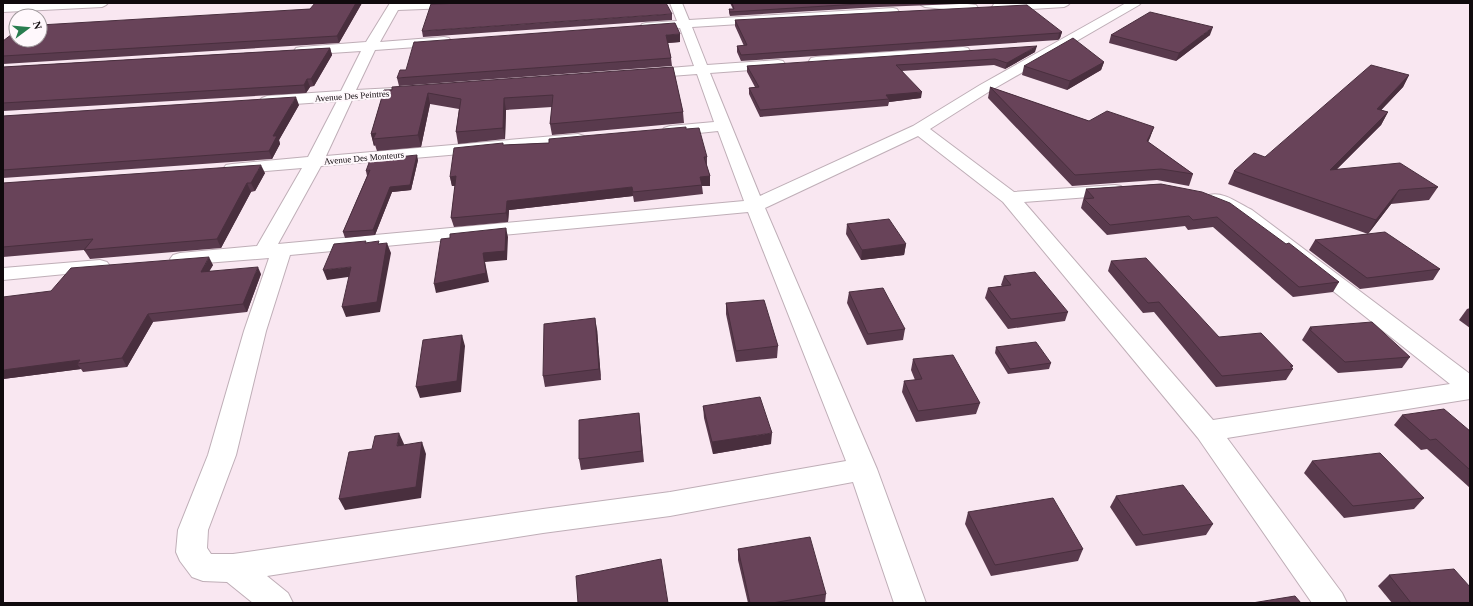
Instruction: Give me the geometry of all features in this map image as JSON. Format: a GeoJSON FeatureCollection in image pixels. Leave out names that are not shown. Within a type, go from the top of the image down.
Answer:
{"type":"FeatureCollection","features":[{"type":"Feature","properties":{"kind":"street"},"geometry":{"type":"LineString","coordinates":[[3,8],[102,3]]}},
{"type":"Feature","properties":{"kind":"street"},"geometry":{"type":"LineString","coordinates":[[474,3],[396,5],[370,47],[346,96],[272,252],[256,331],[222,454],[193,530],[191,552],[203,567],[233,568],[543,521],[670,504],[863,469]]}},
{"type":"Feature","properties":{"kind":"street"},"geometry":{"type":"LineString","coordinates":[[676,3],[755,206],[863,469],[910,603]]}},
{"type":"Feature","properties":{"kind":"street"},"geometry":{"type":"LineString","coordinates":[[922,7],[972,8],[1022,4],[1064,3]]}},
{"type":"Feature","properties":{"kind":"street"},"geometry":{"type":"LineString","coordinates":[[160,261],[272,252],[755,206],[919,129],[985,88],[1135,3]]}},
{"type":"Feature","properties":{"kind":"street"},"geometry":{"type":"LineString","coordinates":[[630,28],[902,12]]}},
{"type":"Feature","properties":{"kind":"street"},"geometry":{"type":"LineString","coordinates":[[290,52],[457,40]]}},
{"type":"Feature","properties":{"kind":"street"},"geometry":{"type":"LineString","coordinates":[[1030,47],[1062,45]]}},
{"type":"Feature","properties":{"kind":"street"},"geometry":{"type":"LineString","coordinates":[[630,75],[975,50]]}},
{"type":"Feature","properties":{"kind":"street","name":"Avenue Des Peintres"},"geometry":{"type":"LineString","coordinates":[[254,102],[425,90]]}},
{"type":"Feature","properties":{"kind":"street"},"geometry":{"type":"LineString","coordinates":[[653,132],[724,126]]}},
{"type":"Feature","properties":{"kind":"street"},"geometry":{"type":"LineString","coordinates":[[919,129],[1010,198],[1206,430],[1331,603]]}},
{"type":"Feature","properties":{"kind":"street","name":"Avenue Des Monteurs"},"geometry":{"type":"LineString","coordinates":[[218,170],[314,163],[598,137]]}},
{"type":"Feature","properties":{"kind":"street"},"geometry":{"type":"LineString","coordinates":[[1010,198],[1135,188]]}},
{"type":"Feature","properties":{"kind":"street"},"geometry":{"type":"LineString","coordinates":[[1196,193],[1220,201],[1245,214],[1286,244],[1470,387]]}},
{"type":"Feature","properties":{"kind":"street"},"geometry":{"type":"LineString","coordinates":[[3,274],[121,264]]}},
{"type":"Feature","properties":{"kind":"street"},"geometry":{"type":"LineString","coordinates":[[1206,430],[1470,390]]}},
{"type":"Feature","properties":{"kind":"street"},"geometry":{"type":"LineString","coordinates":[[233,568],[277,603]]}},
{"type":"Feature","properties":{"kind":"building"},"geometry":{"type":"Polygon","coordinates":[[[315,3],[356,3],[337,36],[3,56],[3,41],[8,37],[8,48],[48,48],[48,25],[310,9],[315,3]]]}},
{"type":"Feature","properties":{"kind":"building"},"geometry":{"type":"Polygon","coordinates":[[[666,3],[672,14],[422,31],[431,4],[666,3]]]}},
{"type":"Feature","properties":{"kind":"building"},"geometry":{"type":"Polygon","coordinates":[[[732,3],[874,3],[730,12],[729,9],[734,9],[732,3]]]}},
{"type":"Feature","properties":{"kind":"building"},"geometry":{"type":"Polygon","coordinates":[[[1027,5],[1062,32],[741,55],[737,46],[747,45],[735,20],[1027,5]]]}},
{"type":"Feature","properties":{"kind":"building"},"geometry":{"type":"Polygon","coordinates":[[[1150,12],[1213,27],[1179,53],[1111,35],[1150,12]]]}},
{"type":"Feature","properties":{"kind":"building"},"geometry":{"type":"Polygon","coordinates":[[[675,23],[680,34],[666,35],[671,58],[397,78],[400,70],[406,70],[414,42],[675,23]]]}},
{"type":"Feature","properties":{"kind":"building"},"geometry":{"type":"Polygon","coordinates":[[[1073,38],[1104,62],[1070,81],[1024,66],[1073,38]]]}},
{"type":"Feature","properties":{"kind":"building"},"geometry":{"type":"Polygon","coordinates":[[[1037,46],[1007,63],[995,59],[896,65],[922,92],[886,95],[889,99],[760,110],[749,88],[759,87],[747,66],[1037,46]]]}},
{"type":"Feature","properties":{"kind":"building"},"geometry":{"type":"Polygon","coordinates":[[[330,48],[311,79],[307,79],[304,85],[3,103],[3,67],[330,48]]]}},
{"type":"Feature","properties":{"kind":"building"},"geometry":{"type":"Polygon","coordinates":[[[1371,65],[1409,75],[1377,109],[1388,112],[1330,170],[1400,163],[1438,187],[1399,190],[1376,220],[1234,171],[1254,153],[1265,157],[1371,65]]]}},
{"type":"Feature","properties":{"kind":"building"},"geometry":{"type":"Polygon","coordinates":[[[673,67],[683,112],[550,124],[553,95],[504,98],[503,128],[456,132],[461,99],[428,93],[418,135],[373,139],[376,133],[371,134],[384,90],[392,90],[392,87],[673,67]]]}},
{"type":"Feature","properties":{"kind":"building"},"geometry":{"type":"Polygon","coordinates":[[[990,87],[1089,121],[1107,111],[1154,127],[1147,141],[1193,174],[1161,169],[1075,175],[990,87]]]}},
{"type":"Feature","properties":{"kind":"building"},"geometry":{"type":"Polygon","coordinates":[[[296,97],[273,136],[277,136],[269,151],[3,170],[3,116],[296,97]]]}},
{"type":"Feature","properties":{"kind":"building"},"geometry":{"type":"Polygon","coordinates":[[[686,127],[686,129],[699,128],[707,157],[704,157],[710,176],[700,177],[702,185],[633,192],[632,187],[507,201],[506,213],[451,218],[456,176],[450,177],[454,148],[503,143],[503,145],[549,143],[549,139],[686,127]]]}},
{"type":"Feature","properties":{"kind":"building"},"geometry":{"type":"Polygon","coordinates":[[[417,155],[410,185],[390,187],[373,230],[343,232],[370,170],[366,171],[370,160],[417,155]]]}},
{"type":"Feature","properties":{"kind":"building"},"geometry":{"type":"Polygon","coordinates":[[[261,165],[251,183],[247,183],[217,239],[84,250],[93,239],[3,247],[3,183],[261,165]]]}},
{"type":"Feature","properties":{"kind":"building"},"geometry":{"type":"Polygon","coordinates":[[[1161,184],[1202,192],[1230,203],[1286,244],[1289,243],[1339,282],[1299,287],[1217,217],[1193,220],[1189,216],[1110,225],[1084,199],[1094,198],[1086,189],[1161,184]]]}},
{"type":"Feature","properties":{"kind":"building"},"geometry":{"type":"Polygon","coordinates":[[[889,219],[906,244],[862,250],[847,224],[889,219]]]}},
{"type":"Feature","properties":{"kind":"building"},"geometry":{"type":"Polygon","coordinates":[[[506,228],[505,251],[483,253],[486,273],[434,284],[441,239],[450,238],[450,234],[506,228]]]}},
{"type":"Feature","properties":{"kind":"building"},"geometry":{"type":"Polygon","coordinates":[[[1385,232],[1440,269],[1367,278],[1315,240],[1385,232]]]}},
{"type":"Feature","properties":{"kind":"building"},"geometry":{"type":"Polygon","coordinates":[[[366,241],[365,243],[379,241],[378,244],[387,243],[377,302],[342,307],[351,267],[323,270],[334,244],[366,241]]]}},
{"type":"Feature","properties":{"kind":"building"},"geometry":{"type":"Polygon","coordinates":[[[209,257],[201,272],[258,267],[243,304],[148,314],[122,358],[77,364],[80,360],[3,370],[3,297],[51,291],[71,268],[209,257]]]}},
{"type":"Feature","properties":{"kind":"building"},"geometry":{"type":"Polygon","coordinates":[[[1146,258],[1219,337],[1261,333],[1293,366],[1290,366],[1293,369],[1222,376],[1159,302],[1148,303],[1111,261],[1146,258]]]}},
{"type":"Feature","properties":{"kind":"building"},"geometry":{"type":"Polygon","coordinates":[[[1035,272],[1068,312],[1011,319],[988,288],[1011,285],[1004,276],[1035,272]]]}},
{"type":"Feature","properties":{"kind":"building"},"geometry":{"type":"Polygon","coordinates":[[[883,288],[905,329],[868,334],[849,292],[883,288]]]}},
{"type":"Feature","properties":{"kind":"building"},"geometry":{"type":"Polygon","coordinates":[[[764,300],[778,346],[736,351],[726,303],[764,300]]]}},
{"type":"Feature","properties":{"kind":"building"},"geometry":{"type":"Polygon","coordinates":[[[595,318],[599,369],[543,376],[544,324],[595,318]]]}},
{"type":"Feature","properties":{"kind":"building"},"geometry":{"type":"Polygon","coordinates":[[[1372,322],[1410,357],[1345,362],[1309,329],[1312,329],[1310,327],[1372,322]]]}},
{"type":"Feature","properties":{"kind":"building"},"geometry":{"type":"Polygon","coordinates":[[[462,335],[457,381],[416,387],[423,340],[462,335]]]}},
{"type":"Feature","properties":{"kind":"building"},"geometry":{"type":"Polygon","coordinates":[[[1036,342],[1051,363],[1010,369],[996,347],[1036,342]]]}},
{"type":"Feature","properties":{"kind":"building"},"geometry":{"type":"Polygon","coordinates":[[[953,355],[980,403],[918,411],[904,381],[922,379],[913,359],[953,355]]]}},
{"type":"Feature","properties":{"kind":"building"},"geometry":{"type":"Polygon","coordinates":[[[760,397],[772,433],[712,442],[703,406],[760,397]]]}},
{"type":"Feature","properties":{"kind":"building"},"geometry":{"type":"Polygon","coordinates":[[[1444,409],[1470,431],[1470,470],[1436,439],[1430,440],[1402,415],[1444,409]]]}},
{"type":"Feature","properties":{"kind":"building"},"geometry":{"type":"Polygon","coordinates":[[[639,413],[642,451],[579,459],[579,420],[639,413]]]}},
{"type":"Feature","properties":{"kind":"building"},"geometry":{"type":"Polygon","coordinates":[[[399,433],[397,446],[422,442],[416,487],[339,499],[349,452],[372,449],[375,436],[399,433]]]}},
{"type":"Feature","properties":{"kind":"building"},"geometry":{"type":"Polygon","coordinates":[[[1380,453],[1424,498],[1353,506],[1312,461],[1380,453]]]}},
{"type":"Feature","properties":{"kind":"building"},"geometry":{"type":"Polygon","coordinates":[[[1183,485],[1213,524],[1143,535],[1116,496],[1183,485]]]}},
{"type":"Feature","properties":{"kind":"building"},"geometry":{"type":"Polygon","coordinates":[[[1053,498],[1083,549],[995,565],[968,512],[1053,498]]]}},
{"type":"Feature","properties":{"kind":"building"},"geometry":{"type":"Polygon","coordinates":[[[810,537],[826,594],[772,603],[750,603],[738,549],[810,537]]]}},
{"type":"Feature","properties":{"kind":"building"},"geometry":{"type":"Polygon","coordinates":[[[661,559],[668,603],[578,603],[576,576],[661,559]]]}},
{"type":"Feature","properties":{"kind":"building"},"geometry":{"type":"Polygon","coordinates":[[[1454,569],[1470,587],[1470,603],[1411,603],[1389,575],[1454,569]]]}},
{"type":"Feature","properties":{"kind":"building"},"geometry":{"type":"Polygon","coordinates":[[[1295,596],[1301,603],[1252,603],[1295,596]]]}}]}
